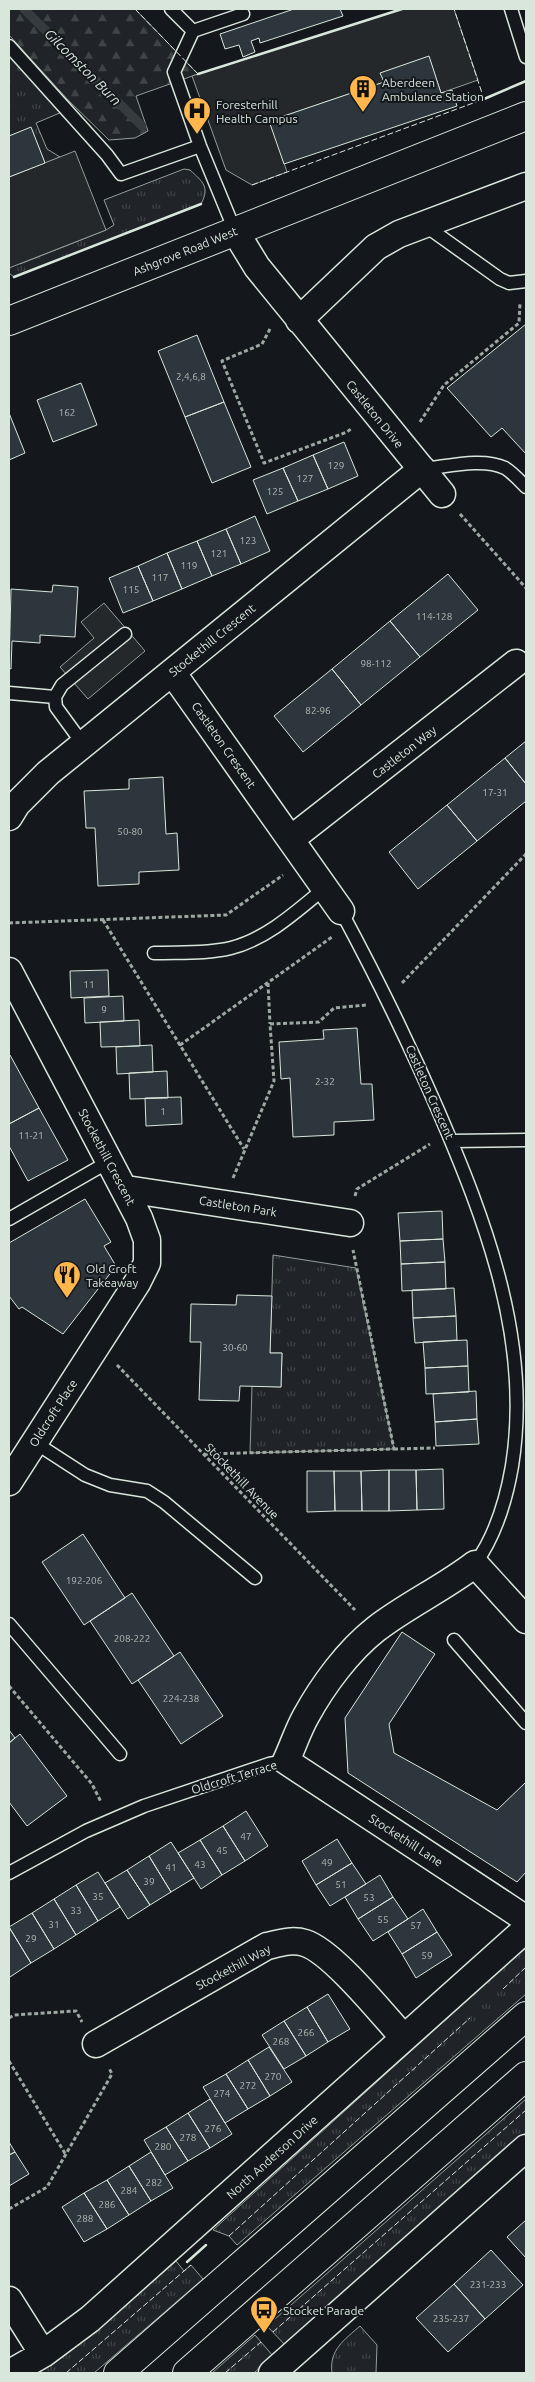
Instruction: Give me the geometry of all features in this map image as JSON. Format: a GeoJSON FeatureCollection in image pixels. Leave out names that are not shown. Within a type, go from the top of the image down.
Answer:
{"type":"FeatureCollection","features":[{"type":"Feature","properties":{"kind":"main road","name":"Ashgrove Road West"},"geometry":{"type":"LineString","coordinates":[[12,316],[361,182],[526,116]]}},
{"type":"Feature","properties":{"kind":"main road","name":"Ashgrove Road West"},"geometry":{"type":"LineString","coordinates":[[361,182],[526,131]]}},
{"type":"Feature","properties":{"kind":"main road"},"geometry":{"type":"LineString","coordinates":[[118,2373],[526,2016]]}},
{"type":"Feature","properties":{"kind":"main road"},"geometry":{"type":"LineString","coordinates":[[187,2373],[526,2076]]}},
{"type":"Feature","properties":{"kind":"street"},"geometry":{"type":"LineString","coordinates":[[292,311],[376,247],[399,234],[526,186]]}},
{"type":"Feature","properties":{"kind":"street","name":"Castleton Drive"},"geometry":{"type":"LineString","coordinates":[[235,231],[257,267],[442,494]]}},
{"type":"Feature","properties":{"kind":"street","name":"Stockethill Crescent"},"geometry":{"type":"LineString","coordinates":[[9,817],[18,804],[48,773],[422,469]]}},
{"type":"Feature","properties":{"kind":"street","name":"Castleton Way"},"geometry":{"type":"LineString","coordinates":[[298,849],[516,663]]}},
{"type":"Feature","properties":{"kind":"street","name":"Castleton Crescent"},"geometry":{"type":"LineString","coordinates":[[172,672],[326,888],[345,918]]}},
{"type":"Feature","properties":{"kind":"street","name":"Stockethill Crescent"},"geometry":{"type":"LineString","coordinates":[[9,971],[40,1034],[126,1189],[147,1240],[147,1263],[138,1284],[97,1344]]}},
{"type":"Feature","properties":{"kind":"street","name":"Castleton Park"},"geometry":{"type":"LineString","coordinates":[[126,1189],[350,1223]]}},
{"type":"Feature","properties":{"kind":"street","name":"Oldcroft Place"},"geometry":{"type":"LineString","coordinates":[[9,1482],[97,1344]]}},
{"type":"Feature","properties":{"kind":"street"},"geometry":{"type":"LineString","coordinates":[[476,1564],[526,1620]]}},
{"type":"Feature","properties":{"kind":"street","name":"Oldcroft Terrace"},"geometry":{"type":"LineString","coordinates":[[286,1762],[306,1716],[324,1687],[349,1654],[375,1630],[417,1601],[449,1584],[476,1564]]}},
{"type":"Feature","properties":{"kind":"street","name":"Stockethill Lane"},"geometry":{"type":"LineString","coordinates":[[286,1762],[526,1919]]}},
{"type":"Feature","properties":{"kind":"street","name":"North Anderson Drive"},"geometry":{"type":"LineString","coordinates":[[10,2373],[43,2354],[90,2319],[526,1929]]}},
{"type":"Feature","properties":{"kind":"street","name":"Stockethill Way"},"geometry":{"type":"LineString","coordinates":[[96,2044],[268,1946],[290,1941],[306,1944],[324,1955],[404,2038]]}},
{"type":"Feature","properties":{"kind":"street"},"geometry":{"type":"LineString","coordinates":[[285,2369],[526,2148]]}},
{"type":"Feature","properties":{"kind":"street"},"geometry":{"type":"LineString","coordinates":[[9,2300],[43,2354]]}},
{"type":"Feature","properties":{"kind":"lane"},"geometry":{"type":"LineString","coordinates":[[171,9],[193,31]]}},
{"type":"Feature","properties":{"kind":"lane"},"geometry":{"type":"LineString","coordinates":[[511,9],[526,57]]}},
{"type":"Feature","properties":{"kind":"lane"},"geometry":{"type":"LineString","coordinates":[[235,231],[200,146],[174,72],[193,31],[243,14]]}},
{"type":"Feature","properties":{"kind":"lane"},"geometry":{"type":"LineString","coordinates":[[9,46],[107,155],[121,174],[200,146]]}},
{"type":"Feature","properties":{"kind":"lane"},"geometry":{"type":"LineString","coordinates":[[422,224],[500,279],[510,283],[524,282]]}},
{"type":"Feature","properties":{"kind":"lane"},"geometry":{"type":"LineString","coordinates":[[422,469],[472,464],[494,465],[505,468],[526,486]]}},
{"type":"Feature","properties":{"kind":"lane"},"geometry":{"type":"LineString","coordinates":[[83,744],[56,707],[55,697],[62,685],[125,634]]}},
{"type":"Feature","properties":{"kind":"lane"},"geometry":{"type":"LineString","coordinates":[[9,693],[55,697]]}},
{"type":"Feature","properties":{"kind":"lane"},"geometry":{"type":"LineString","coordinates":[[154,953],[197,952],[231,948],[254,938],[289,917],[326,888]]}},
{"type":"Feature","properties":{"kind":"lane","name":"Castleton Crescent"},"geometry":{"type":"LineString","coordinates":[[345,918],[388,1001],[450,1138],[478,1206],[493,1251],[506,1307],[518,1394],[516,1442],[503,1508],[489,1545],[476,1564]]}},
{"type":"Feature","properties":{"kind":"lane"},"geometry":{"type":"LineString","coordinates":[[450,1138],[526,1140]]}},
{"type":"Feature","properties":{"kind":"lane"},"geometry":{"type":"LineString","coordinates":[[9,1219],[110,1161]]}},
{"type":"Feature","properties":{"kind":"lane"},"geometry":{"type":"LineString","coordinates":[[34,1442],[86,1475],[110,1485],[147,1491],[164,1502],[255,1578]]}},
{"type":"Feature","properties":{"kind":"lane"},"geometry":{"type":"LineString","coordinates":[[9,1624],[120,1754]]}},
{"type":"Feature","properties":{"kind":"lane"},"geometry":{"type":"LineString","coordinates":[[454,1640],[526,1723]]}},
{"type":"Feature","properties":{"kind":"lane","name":"Oldcroft Terrace"},"geometry":{"type":"LineString","coordinates":[[9,1873],[110,1821],[144,1806],[269,1764],[286,1762]]}},
{"type":"Feature","properties":{"kind":"path"},"geometry":{"type":"LineString","coordinates":[[404,448],[444,385],[519,323],[524,282]]}},
{"type":"Feature","properties":{"kind":"path"},"geometry":{"type":"LineString","coordinates":[[292,311],[262,344],[222,361],[264,463],[347,432],[373,411]]}},
{"type":"Feature","properties":{"kind":"path"},"geometry":{"type":"LineString","coordinates":[[442,494],[526,588]]}},
{"type":"Feature","properties":{"kind":"path"},"geometry":{"type":"LineString","coordinates":[[9,923],[226,915],[298,849]]}},
{"type":"Feature","properties":{"kind":"path"},"geometry":{"type":"LineString","coordinates":[[270,1024],[319,1022],[334,1008],[388,1001],[526,854]]}},
{"type":"Feature","properties":{"kind":"path"},"geometry":{"type":"LineString","coordinates":[[180,1045],[268,982],[345,918]]}},
{"type":"Feature","properties":{"kind":"path"},"geometry":{"type":"LineString","coordinates":[[103,920],[244,1150]]}},
{"type":"Feature","properties":{"kind":"path"},"geometry":{"type":"LineString","coordinates":[[223,1204],[274,1081],[268,982]]}},
{"type":"Feature","properties":{"kind":"path"},"geometry":{"type":"LineString","coordinates":[[394,1448],[354,1258],[350,1223],[357,1189],[450,1138]]}},
{"type":"Feature","properties":{"kind":"path","name":"Stockethill Avenue"},"geometry":{"type":"LineString","coordinates":[[97,1344],[375,1630]]}},
{"type":"Feature","properties":{"kind":"path"},"geometry":{"type":"LineString","coordinates":[[204,1454],[435,1448]]}},
{"type":"Feature","properties":{"kind":"path"},"geometry":{"type":"LineString","coordinates":[[9,1686],[92,1784],[110,1821]]}},
{"type":"Feature","properties":{"kind":"path"},"geometry":{"type":"LineString","coordinates":[[9,2018],[14,2015],[76,2011],[112,2074],[47,2187],[9,2210]]}},
{"type":"Feature","properties":{"kind":"path"},"geometry":{"type":"LineString","coordinates":[[9,2062],[66,2155]]}},
{"type":"Feature","properties":{"kind":"green space"},"geometry":{"type":"Polygon","coordinates":[[[9,9],[135,9],[198,74],[136,96],[148,131],[135,138],[109,140],[69,101],[9,35],[9,9]]]}},
{"type":"Feature","properties":{"kind":"green space"},"geometry":{"type":"Polygon","coordinates":[[[9,53],[62,112],[36,123],[47,149],[60,157],[45,163],[31,128],[9,136],[9,53]]]}},
{"type":"Feature","properties":{"kind":"green space"},"geometry":{"type":"Polygon","coordinates":[[[184,169],[190,170],[204,185],[205,193],[201,204],[14,277],[9,273],[9,242],[20,264],[106,230],[114,225],[104,200],[184,169]]]}},
{"type":"Feature","properties":{"kind":"green space"},"geometry":{"type":"Polygon","coordinates":[[[273,1255],[356,1268],[394,1449],[250,1453],[252,1386],[281,1387],[282,1353],[270,1353],[273,1255]]]}},
{"type":"Feature","properties":{"kind":"green space"},"geometry":{"type":"Polygon","coordinates":[[[526,1947],[526,1994],[237,2245],[229,2236],[213,2230],[526,1947]]]}},
{"type":"Feature","properties":{"kind":"green space"},"geometry":{"type":"Polygon","coordinates":[[[526,2099],[526,2133],[286,2346],[267,2326],[526,2099]]]}},
{"type":"Feature","properties":{"kind":"green space"},"geometry":{"type":"Polygon","coordinates":[[[176,2261],[184,2271],[191,2265],[203,2279],[94,2373],[28,2373],[89,2337],[176,2261]]]}},
{"type":"Feature","properties":{"kind":"green space"},"geometry":{"type":"Polygon","coordinates":[[[360,2326],[377,2345],[376,2373],[332,2373],[335,2352],[343,2341],[360,2326]]]}},
{"type":"Feature","properties":{"kind":"green space"},"geometry":{"type":"Polygon","coordinates":[[[255,2335],[273,2356],[254,2373],[212,2373],[255,2335]]]}},
{"type":"Feature","properties":{"kind":"shaded area"},"geometry":{"type":"Polygon","coordinates":[[[402,9],[454,9],[478,80],[441,93],[429,57],[381,73],[384,82],[270,121],[287,172],[252,185],[226,170],[192,76],[402,9]]]}},
{"type":"Feature","properties":{"kind":"shaded area"},"geometry":{"type":"Polygon","coordinates":[[[75,151],[106,230],[9,268],[9,177],[75,151]]]}},
{"type":"Feature","properties":{"kind":"shaded area"},"geometry":{"type":"Polygon","coordinates":[[[104,603],[145,651],[88,699],[60,667],[94,638],[81,622],[104,603]]]}},
{"type":"Feature","properties":{"kind":"building"},"geometry":{"type":"Polygon","coordinates":[[[294,9],[340,9],[343,16],[260,43],[259,38],[251,41],[255,52],[243,57],[239,45],[225,49],[220,34],[294,9]]]}},
{"type":"Feature","properties":{"kind":"building","name":"Aberdeen Ambulance Station"},"geometry":{"type":"Polygon","coordinates":[[[429,56],[441,93],[452,90],[457,106],[284,164],[269,121],[384,82],[380,73],[429,56]]]}},
{"type":"Feature","properties":{"kind":"building"},"geometry":{"type":"Polygon","coordinates":[[[31,127],[45,163],[9,177],[9,136],[31,127]]]}},
{"type":"Feature","properties":{"kind":"building"},"geometry":{"type":"Polygon","coordinates":[[[526,324],[526,454],[502,428],[491,437],[447,388],[526,324]]]}},
{"type":"Feature","properties":{"kind":"building"},"geometry":{"type":"Polygon","coordinates":[[[197,335],[224,402],[185,417],[158,351],[197,335]]]}},
{"type":"Feature","properties":{"kind":"building"},"geometry":{"type":"Polygon","coordinates":[[[81,383],[97,425],[53,442],[37,400],[81,383]]]}},
{"type":"Feature","properties":{"kind":"building"},"geometry":{"type":"Polygon","coordinates":[[[224,402],[251,467],[212,483],[185,417],[224,402]]]}},
{"type":"Feature","properties":{"kind":"building"},"geometry":{"type":"Polygon","coordinates":[[[9,413],[25,453],[9,460],[9,413]]]}},
{"type":"Feature","properties":{"kind":"building"},"geometry":{"type":"Polygon","coordinates":[[[344,442],[358,476],[328,489],[313,455],[344,442]]]}},
{"type":"Feature","properties":{"kind":"building"},"geometry":{"type":"Polygon","coordinates":[[[313,455],[328,489],[298,501],[283,468],[313,455]]]}},
{"type":"Feature","properties":{"kind":"building"},"geometry":{"type":"Polygon","coordinates":[[[283,468],[298,501],[267,514],[253,480],[283,468]]]}},
{"type":"Feature","properties":{"kind":"building"},"geometry":{"type":"Polygon","coordinates":[[[255,516],[270,551],[241,564],[226,529],[255,516]]]}},
{"type":"Feature","properties":{"kind":"building"},"geometry":{"type":"Polygon","coordinates":[[[226,529],[241,564],[212,576],[197,541],[226,529]]]}},
{"type":"Feature","properties":{"kind":"building"},"geometry":{"type":"Polygon","coordinates":[[[197,541],[212,576],[182,589],[167,553],[197,541]]]}},
{"type":"Feature","properties":{"kind":"building"},"geometry":{"type":"Polygon","coordinates":[[[167,553],[182,589],[153,601],[138,566],[167,553]]]}},
{"type":"Feature","properties":{"kind":"building"},"geometry":{"type":"Polygon","coordinates":[[[138,566],[153,601],[123,613],[109,578],[138,566]]]}},
{"type":"Feature","properties":{"kind":"building"},"geometry":{"type":"Polygon","coordinates":[[[448,574],[478,610],[420,657],[390,621],[448,574]]]}},
{"type":"Feature","properties":{"kind":"building"},"geometry":{"type":"Polygon","coordinates":[[[53,585],[78,587],[75,637],[40,635],[40,643],[12,641],[11,669],[9,668],[11,589],[52,592],[53,585]]]}},
{"type":"Feature","properties":{"kind":"building"},"geometry":{"type":"Polygon","coordinates":[[[390,621],[420,657],[361,705],[332,669],[390,621]]]}},
{"type":"Feature","properties":{"kind":"building"},"geometry":{"type":"Polygon","coordinates":[[[332,669],[361,705],[303,752],[274,716],[332,669]]]}},
{"type":"Feature","properties":{"kind":"building"},"geometry":{"type":"Polygon","coordinates":[[[526,741],[526,784],[505,758],[526,741]]]}},
{"type":"Feature","properties":{"kind":"building"},"geometry":{"type":"Polygon","coordinates":[[[505,758],[526,784],[526,801],[477,841],[447,805],[505,758]]]}},
{"type":"Feature","properties":{"kind":"building"},"geometry":{"type":"Polygon","coordinates":[[[163,777],[166,834],[177,833],[179,870],[139,872],[139,884],[98,886],[95,828],[86,828],[84,791],[129,789],[129,779],[163,777]]]}},
{"type":"Feature","properties":{"kind":"building"},"geometry":{"type":"Polygon","coordinates":[[[447,805],[477,841],[418,889],[389,852],[447,805]]]}},
{"type":"Feature","properties":{"kind":"building"},"geometry":{"type":"Polygon","coordinates":[[[108,970],[109,996],[71,998],[70,971],[108,970]]]}},
{"type":"Feature","properties":{"kind":"building"},"geometry":{"type":"Polygon","coordinates":[[[123,996],[124,1021],[85,1023],[84,998],[123,996]]]}},
{"type":"Feature","properties":{"kind":"building"},"geometry":{"type":"Polygon","coordinates":[[[139,1020],[140,1046],[101,1047],[100,1022],[139,1020]]]}},
{"type":"Feature","properties":{"kind":"building"},"geometry":{"type":"Polygon","coordinates":[[[357,1028],[361,1084],[372,1084],[374,1120],[334,1122],[334,1135],[293,1137],[290,1078],[281,1079],[279,1042],[324,1039],[323,1030],[357,1028]]]}},
{"type":"Feature","properties":{"kind":"building"},"geometry":{"type":"Polygon","coordinates":[[[152,1045],[153,1072],[117,1074],[116,1047],[152,1045]]]}},
{"type":"Feature","properties":{"kind":"building"},"geometry":{"type":"Polygon","coordinates":[[[9,1056],[39,1108],[9,1124],[9,1056]]]}},
{"type":"Feature","properties":{"kind":"building"},"geometry":{"type":"Polygon","coordinates":[[[167,1071],[168,1098],[130,1099],[129,1073],[167,1071]]]}},
{"type":"Feature","properties":{"kind":"building"},"geometry":{"type":"Polygon","coordinates":[[[181,1097],[182,1124],[146,1126],[145,1098],[181,1097]]]}},
{"type":"Feature","properties":{"kind":"building"},"geometry":{"type":"Polygon","coordinates":[[[39,1108],[68,1160],[28,1181],[9,1146],[9,1124],[39,1108]]]}},
{"type":"Feature","properties":{"kind":"building"},"geometry":{"type":"Polygon","coordinates":[[[85,1199],[111,1242],[104,1246],[116,1266],[63,1334],[22,1307],[19,1309],[9,1296],[9,1243],[85,1199]]]}},
{"type":"Feature","properties":{"kind":"building"},"geometry":{"type":"Polygon","coordinates":[[[442,1211],[443,1239],[400,1241],[398,1213],[442,1211]]]}},
{"type":"Feature","properties":{"kind":"building"},"geometry":{"type":"Polygon","coordinates":[[[443,1239],[445,1262],[401,1264],[400,1241],[443,1239]]]}},
{"type":"Feature","properties":{"kind":"building"},"geometry":{"type":"Polygon","coordinates":[[[445,1262],[446,1289],[402,1291],[401,1264],[445,1262]]]}},
{"type":"Feature","properties":{"kind":"building"},"geometry":{"type":"Polygon","coordinates":[[[454,1288],[456,1316],[413,1318],[412,1290],[454,1288]]]}},
{"type":"Feature","properties":{"kind":"building"},"geometry":{"type":"Polygon","coordinates":[[[237,1295],[272,1296],[270,1353],[282,1353],[281,1387],[240,1386],[239,1401],[199,1400],[201,1342],[190,1342],[191,1304],[236,1305],[237,1295]]]}},
{"type":"Feature","properties":{"kind":"building"},"geometry":{"type":"Polygon","coordinates":[[[456,1316],[457,1340],[415,1343],[413,1318],[456,1316]]]}},
{"type":"Feature","properties":{"kind":"building"},"geometry":{"type":"Polygon","coordinates":[[[467,1340],[468,1366],[425,1368],[423,1342],[467,1340]]]}},
{"type":"Feature","properties":{"kind":"building"},"geometry":{"type":"Polygon","coordinates":[[[468,1366],[469,1392],[426,1394],[425,1368],[468,1366]]]}},
{"type":"Feature","properties":{"kind":"building"},"geometry":{"type":"Polygon","coordinates":[[[476,1391],[477,1419],[435,1422],[433,1394],[476,1391]]]}},
{"type":"Feature","properties":{"kind":"building"},"geometry":{"type":"Polygon","coordinates":[[[477,1419],[479,1444],[436,1446],[435,1422],[477,1419]]]}},
{"type":"Feature","properties":{"kind":"building"},"geometry":{"type":"Polygon","coordinates":[[[443,1469],[444,1509],[417,1510],[416,1470],[443,1469]]]}},
{"type":"Feature","properties":{"kind":"building"},"geometry":{"type":"Polygon","coordinates":[[[389,1470],[416,1470],[417,1510],[389,1511],[389,1470]]]}},
{"type":"Feature","properties":{"kind":"building"},"geometry":{"type":"Polygon","coordinates":[[[389,1470],[389,1511],[362,1511],[361,1471],[389,1470]]]}},
{"type":"Feature","properties":{"kind":"building"},"geometry":{"type":"Polygon","coordinates":[[[307,1471],[334,1471],[335,1511],[307,1512],[307,1471]]]}},
{"type":"Feature","properties":{"kind":"building"},"geometry":{"type":"Polygon","coordinates":[[[334,1471],[361,1471],[362,1511],[335,1511],[334,1471]]]}},
{"type":"Feature","properties":{"kind":"building"},"geometry":{"type":"Polygon","coordinates":[[[83,1534],[125,1598],[84,1625],[42,1562],[83,1534]]]}},
{"type":"Feature","properties":{"kind":"building"},"geometry":{"type":"Polygon","coordinates":[[[132,1593],[174,1656],[132,1684],[90,1621],[132,1593]]]}},
{"type":"Feature","properties":{"kind":"building"},"geometry":{"type":"Polygon","coordinates":[[[402,1632],[435,1654],[389,1724],[394,1753],[497,1810],[526,1782],[526,1872],[517,1882],[348,1773],[345,1718],[402,1632]]]}},
{"type":"Feature","properties":{"kind":"building"},"geometry":{"type":"Polygon","coordinates":[[[180,1652],[223,1716],[181,1744],[138,1680],[180,1652]]]}},
{"type":"Feature","properties":{"kind":"building"},"geometry":{"type":"Polygon","coordinates":[[[9,1730],[15,1738],[9,1743],[9,1730]]]}},
{"type":"Feature","properties":{"kind":"building"},"geometry":{"type":"Polygon","coordinates":[[[20,1734],[67,1796],[27,1826],[9,1802],[9,1743],[20,1734]]]}},
{"type":"Feature","properties":{"kind":"building"},"geometry":{"type":"Polygon","coordinates":[[[246,1811],[268,1846],[245,1861],[223,1826],[246,1811]]]}},
{"type":"Feature","properties":{"kind":"building"},"geometry":{"type":"Polygon","coordinates":[[[223,1826],[245,1861],[222,1875],[200,1840],[223,1826]]]}},
{"type":"Feature","properties":{"kind":"building"},"geometry":{"type":"Polygon","coordinates":[[[337,1839],[352,1863],[316,1885],[302,1861],[337,1839]]]}},
{"type":"Feature","properties":{"kind":"building"},"geometry":{"type":"Polygon","coordinates":[[[200,1840],[222,1875],[201,1889],[178,1853],[200,1840]]]}},
{"type":"Feature","properties":{"kind":"building"},"geometry":{"type":"Polygon","coordinates":[[[171,1842],[194,1878],[171,1892],[149,1856],[171,1842]]]}},
{"type":"Feature","properties":{"kind":"building"},"geometry":{"type":"Polygon","coordinates":[[[149,1856],[171,1892],[150,1905],[127,1870],[149,1856]]]}},
{"type":"Feature","properties":{"kind":"building"},"geometry":{"type":"Polygon","coordinates":[[[352,1863],[366,1884],[330,1906],[316,1885],[352,1863]]]}},
{"type":"Feature","properties":{"kind":"building"},"geometry":{"type":"Polygon","coordinates":[[[127,1870],[150,1905],[128,1919],[105,1883],[127,1870]]]}},
{"type":"Feature","properties":{"kind":"building"},"geometry":{"type":"Polygon","coordinates":[[[98,1872],[120,1907],[98,1921],[76,1885],[98,1872]]]}},
{"type":"Feature","properties":{"kind":"building"},"geometry":{"type":"Polygon","coordinates":[[[380,1875],[393,1897],[358,1919],[345,1897],[380,1875]]]}},
{"type":"Feature","properties":{"kind":"building"},"geometry":{"type":"Polygon","coordinates":[[[76,1885],[98,1921],[76,1935],[54,1899],[76,1885]]]}},
{"type":"Feature","properties":{"kind":"building"},"geometry":{"type":"Polygon","coordinates":[[[393,1897],[408,1919],[373,1941],[358,1919],[393,1897]]]}},
{"type":"Feature","properties":{"kind":"building"},"geometry":{"type":"Polygon","coordinates":[[[54,1899],[76,1935],[54,1949],[32,1913],[54,1899]]]}},
{"type":"Feature","properties":{"kind":"building"},"geometry":{"type":"Polygon","coordinates":[[[423,1909],[437,1932],[402,1954],[388,1932],[423,1909]]]}},
{"type":"Feature","properties":{"kind":"building"},"geometry":{"type":"Polygon","coordinates":[[[32,1913],[54,1949],[31,1963],[9,1927],[32,1913]]]}},
{"type":"Feature","properties":{"kind":"building"},"geometry":{"type":"Polygon","coordinates":[[[9,1927],[31,1963],[10,1977],[9,1976],[9,1927]]]}},
{"type":"Feature","properties":{"kind":"building"},"geometry":{"type":"Polygon","coordinates":[[[437,1932],[452,1955],[416,1978],[402,1954],[437,1932]]]}},
{"type":"Feature","properties":{"kind":"building"},"geometry":{"type":"Polygon","coordinates":[[[328,1994],[350,2029],[328,2042],[307,2007],[328,1994]]]}},
{"type":"Feature","properties":{"kind":"building"},"geometry":{"type":"Polygon","coordinates":[[[307,2007],[328,2042],[306,2056],[284,2021],[307,2007]]]}},
{"type":"Feature","properties":{"kind":"building"},"geometry":{"type":"Polygon","coordinates":[[[284,2021],[306,2056],[284,2069],[262,2035],[284,2021]]]}},
{"type":"Feature","properties":{"kind":"building"},"geometry":{"type":"Polygon","coordinates":[[[269,2047],[292,2082],[270,2096],[248,2060],[269,2047]]]}},
{"type":"Feature","properties":{"kind":"building"},"geometry":{"type":"Polygon","coordinates":[[[248,2060],[270,2096],[248,2109],[226,2074],[248,2060]]]}},
{"type":"Feature","properties":{"kind":"building"},"geometry":{"type":"Polygon","coordinates":[[[226,2074],[248,2109],[225,2123],[203,2087],[226,2074]]]}},
{"type":"Feature","properties":{"kind":"building"},"geometry":{"type":"Polygon","coordinates":[[[210,2099],[232,2134],[210,2148],[188,2113],[210,2099]]]}},
{"type":"Feature","properties":{"kind":"building"},"geometry":{"type":"Polygon","coordinates":[[[188,2113],[210,2148],[188,2161],[166,2127],[188,2113]]]}},
{"type":"Feature","properties":{"kind":"building"},"geometry":{"type":"Polygon","coordinates":[[[166,2127],[188,2161],[165,2175],[144,2140],[166,2127]]]}},
{"type":"Feature","properties":{"kind":"building"},"geometry":{"type":"Polygon","coordinates":[[[9,2142],[15,2152],[9,2155],[9,2142]]]}},
{"type":"Feature","properties":{"kind":"building"},"geometry":{"type":"Polygon","coordinates":[[[15,2152],[29,2174],[9,2186],[9,2155],[15,2152]]]}},
{"type":"Feature","properties":{"kind":"building"},"geometry":{"type":"Polygon","coordinates":[[[151,2152],[173,2188],[151,2201],[129,2166],[151,2152]]]}},
{"type":"Feature","properties":{"kind":"building"},"geometry":{"type":"Polygon","coordinates":[[[129,2166],[151,2201],[129,2215],[107,2180],[129,2166]]]}},
{"type":"Feature","properties":{"kind":"building"},"geometry":{"type":"Polygon","coordinates":[[[107,2180],[129,2215],[107,2229],[84,2193],[107,2180]]]}},
{"type":"Feature","properties":{"kind":"building"},"geometry":{"type":"Polygon","coordinates":[[[84,2193],[107,2229],[84,2242],[62,2207],[84,2193]]]}},
{"type":"Feature","properties":{"kind":"building"},"geometry":{"type":"Polygon","coordinates":[[[526,2220],[526,2258],[507,2237],[526,2220]]]}},
{"type":"Feature","properties":{"kind":"building"},"geometry":{"type":"Polygon","coordinates":[[[491,2250],[523,2285],[485,2319],[454,2284],[491,2250]]]}},
{"type":"Feature","properties":{"kind":"building"},"geometry":{"type":"Polygon","coordinates":[[[454,2284],[485,2319],[448,2352],[416,2318],[454,2284]]]}},
{"type":"Feature","properties":{"kind":"waterway","name":"Gilcomston Burn"},"geometry":{"type":"LineString","coordinates":[[24,9],[142,126]]}},
{"type":"Feature","properties":{"kind":"fence"},"geometry":{"type":"LineString","coordinates":[[135,9],[198,74]]}},
{"type":"Feature","properties":{"kind":"fence"},"geometry":{"type":"LineString","coordinates":[[252,185],[484,99],[454,9]]}},
{"type":"Feature","properties":{"kind":"fence"},"geometry":{"type":"LineString","coordinates":[[503,1989],[526,1967]]}},
{"type":"Feature","properties":{"kind":"fence"},"geometry":{"type":"LineString","coordinates":[[229,2236],[470,2018]]}},
{"type":"Feature","properties":{"kind":"fence"},"geometry":{"type":"LineString","coordinates":[[273,2332],[526,2110]]}},
{"type":"Feature","properties":{"kind":"fence"},"geometry":{"type":"LineString","coordinates":[[66,2373],[191,2265]]}},
{"type":"Feature","properties":{"kind":"fence"},"geometry":{"type":"LineString","coordinates":[[225,2373],[261,2342]]}},
{"type":"Feature","properties":{"kind":"wall"},"geometry":{"type":"LineString","coordinates":[[198,74],[402,9]]}},
{"type":"Feature","properties":{"kind":"wall"},"geometry":{"type":"LineString","coordinates":[[484,99],[526,81]]}},
{"type":"Feature","properties":{"kind":"wall"},"geometry":{"type":"LineString","coordinates":[[14,277],[201,204]]}},
{"type":"Feature","properties":{"kind":"wall"},"geometry":{"type":"LineString","coordinates":[[187,2262],[206,2245]]}},
{"type":"Feature","properties":{"kind":"place","name":"Aberdeen Ambulance Station"},"geometry":{"type":"Point","coordinates":[363,113]}},
{"type":"Feature","properties":{"kind":"place","name":"Foresterhill Health Campus"},"geometry":{"type":"Point","coordinates":[197,135]}},
{"type":"Feature","properties":{"kind":"place","name":"Old Croft Takeaway"},"geometry":{"type":"Point","coordinates":[67,1299]}},
{"type":"Feature","properties":{"kind":"place","name":"Stocket Parade"},"geometry":{"type":"Point","coordinates":[264,2334]}}]}
